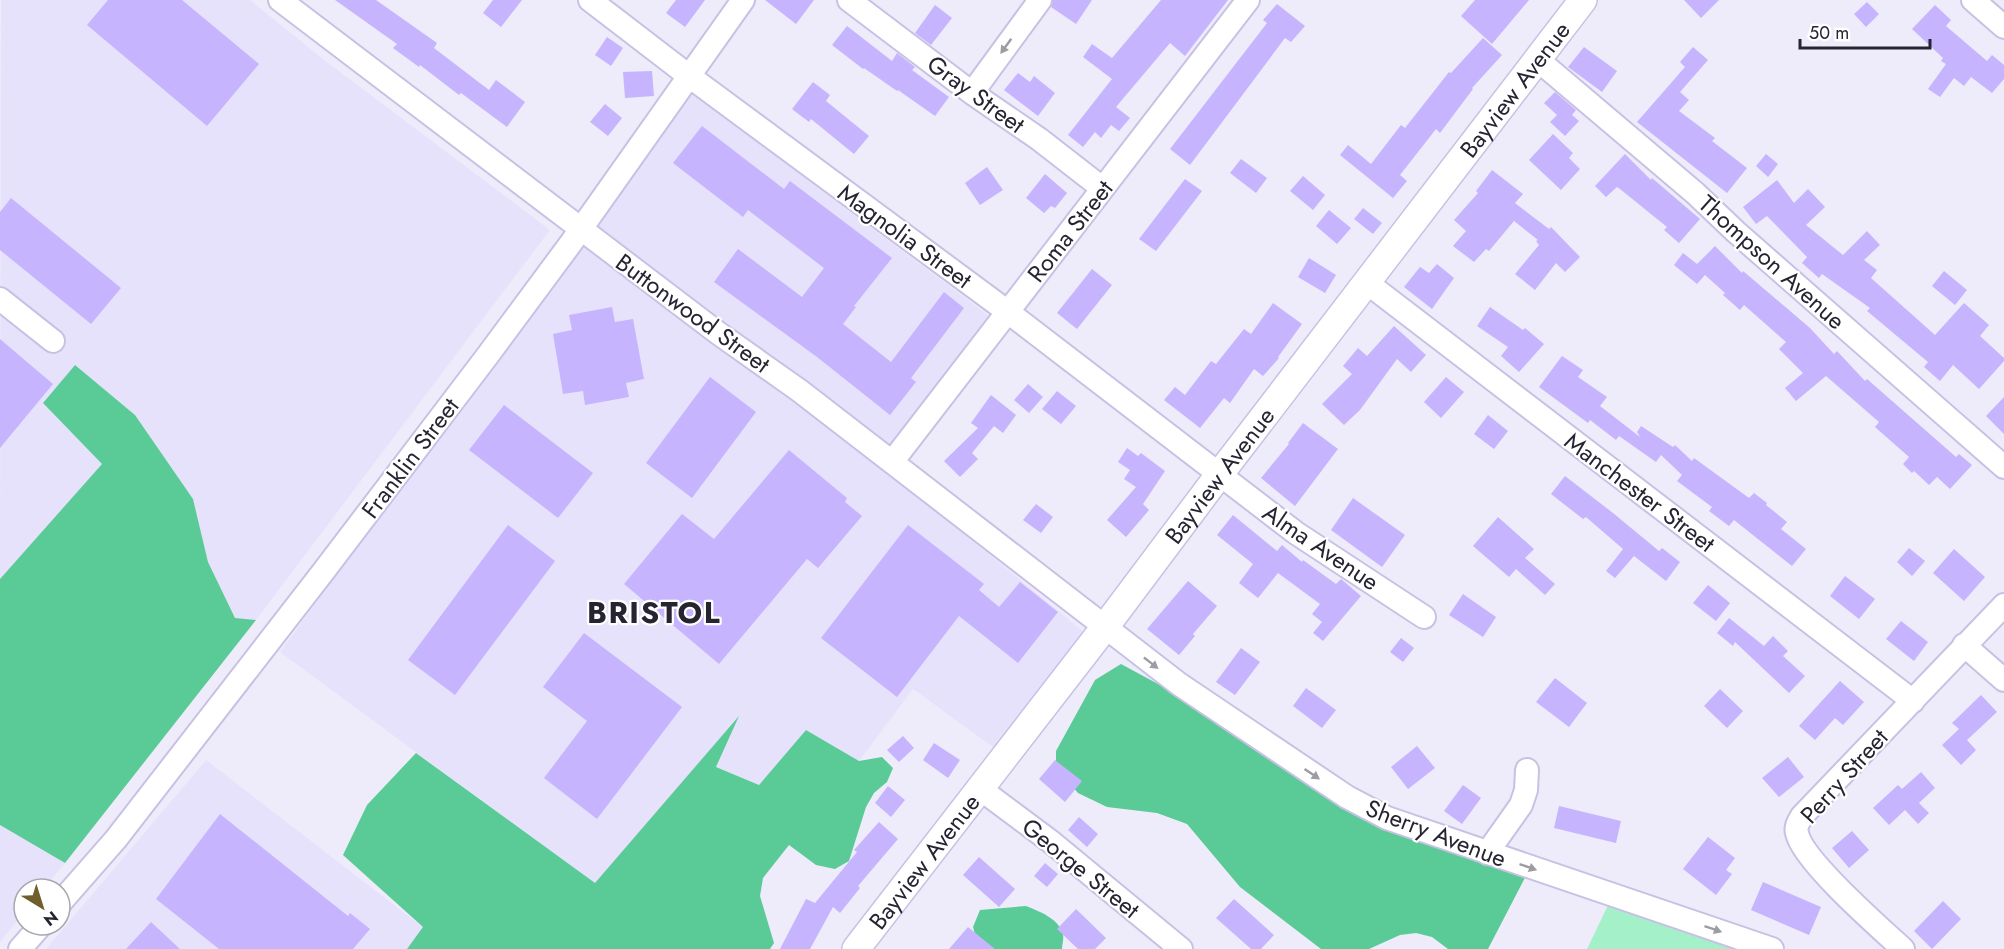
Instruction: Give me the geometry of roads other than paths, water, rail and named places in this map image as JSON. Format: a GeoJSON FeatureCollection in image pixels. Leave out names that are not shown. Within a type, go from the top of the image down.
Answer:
{"type":"FeatureCollection","features":[{"type":"Feature","properties":{"kind":"main road","name":"Bayview Avenue"},"geometry":{"type":"LineString","coordinates":[[856,949],[1105,627],[1583,0]]}},
{"type":"Feature","properties":{"kind":"street","name":"Buttonwood Street"},"geometry":{"type":"LineString","coordinates":[[280,0],[580,230],[800,391],[1105,627]]}},
{"type":"Feature","properties":{"kind":"street","name":"Magnolia Street"},"geometry":{"type":"LineString","coordinates":[[590,0],[1008,312],[1219,475]]}},
{"type":"Feature","properties":{"kind":"street","name":"Franklin Street"},"geometry":{"type":"LineString","coordinates":[[72,889],[116,838],[488,355],[743,0]]}},
{"type":"Feature","properties":{"kind":"street","name":"Gray Street"},"geometry":{"type":"LineString","coordinates":[[849,0],[1102,188]]}},
{"type":"Feature","properties":{"kind":"street"},"geometry":{"type":"LineString","coordinates":[[972,93],[1040,0]]}},
{"type":"Feature","properties":{"kind":"street","name":"Roma Street"},"geometry":{"type":"LineString","coordinates":[[892,462],[1248,0]]}},
{"type":"Feature","properties":{"kind":"street"},"geometry":{"type":"LineString","coordinates":[[1973,0],[2004,27]]}},
{"type":"Feature","properties":{"kind":"street","name":"Thompson Avenue"},"geometry":{"type":"LineString","coordinates":[[1538,60],[1695,193],[1736,232],[2004,467]]}},
{"type":"Feature","properties":{"kind":"street","name":"Manchester Street"},"geometry":{"type":"LineString","coordinates":[[1366,282],[1913,701]]}},
{"type":"Feature","properties":{"kind":"street"},"geometry":{"type":"LineString","coordinates":[[0,299],[53,340]]}},
{"type":"Feature","properties":{"kind":"street","name":"Alma Avenue"},"geometry":{"type":"LineString","coordinates":[[1219,475],[1296,533],[1424,617]]}},
{"type":"Feature","properties":{"kind":"street","name":"Perry Street"},"geometry":{"type":"LineString","coordinates":[[1903,949],[1819,868],[1802,845],[1796,832],[1797,826],[1802,816],[2004,605]]}},
{"type":"Feature","properties":{"kind":"street","name":"Sherry Avenue"},"geometry":{"type":"LineString","coordinates":[[1105,627],[1179,684],[1376,814],[1772,949]]}},
{"type":"Feature","properties":{"kind":"street"},"geometry":{"type":"LineString","coordinates":[[1964,645],[2004,680]]}},
{"type":"Feature","properties":{"kind":"street"},"geometry":{"type":"LineString","coordinates":[[1487,853],[1521,806],[1526,790],[1527,770]]}},
{"type":"Feature","properties":{"kind":"street","name":"George Street"},"geometry":{"type":"LineString","coordinates":[[979,788],[1050,841],[1181,949]]}},
{"type":"Feature","properties":{"kind":"street"},"geometry":{"type":"LineString","coordinates":[[20,949],[30,937]]}},
{"type":"Feature","properties":{"kind":"district","name":"BRISTOL"},"geometry":{"type":"Point","coordinates":[654,612]}}]}
